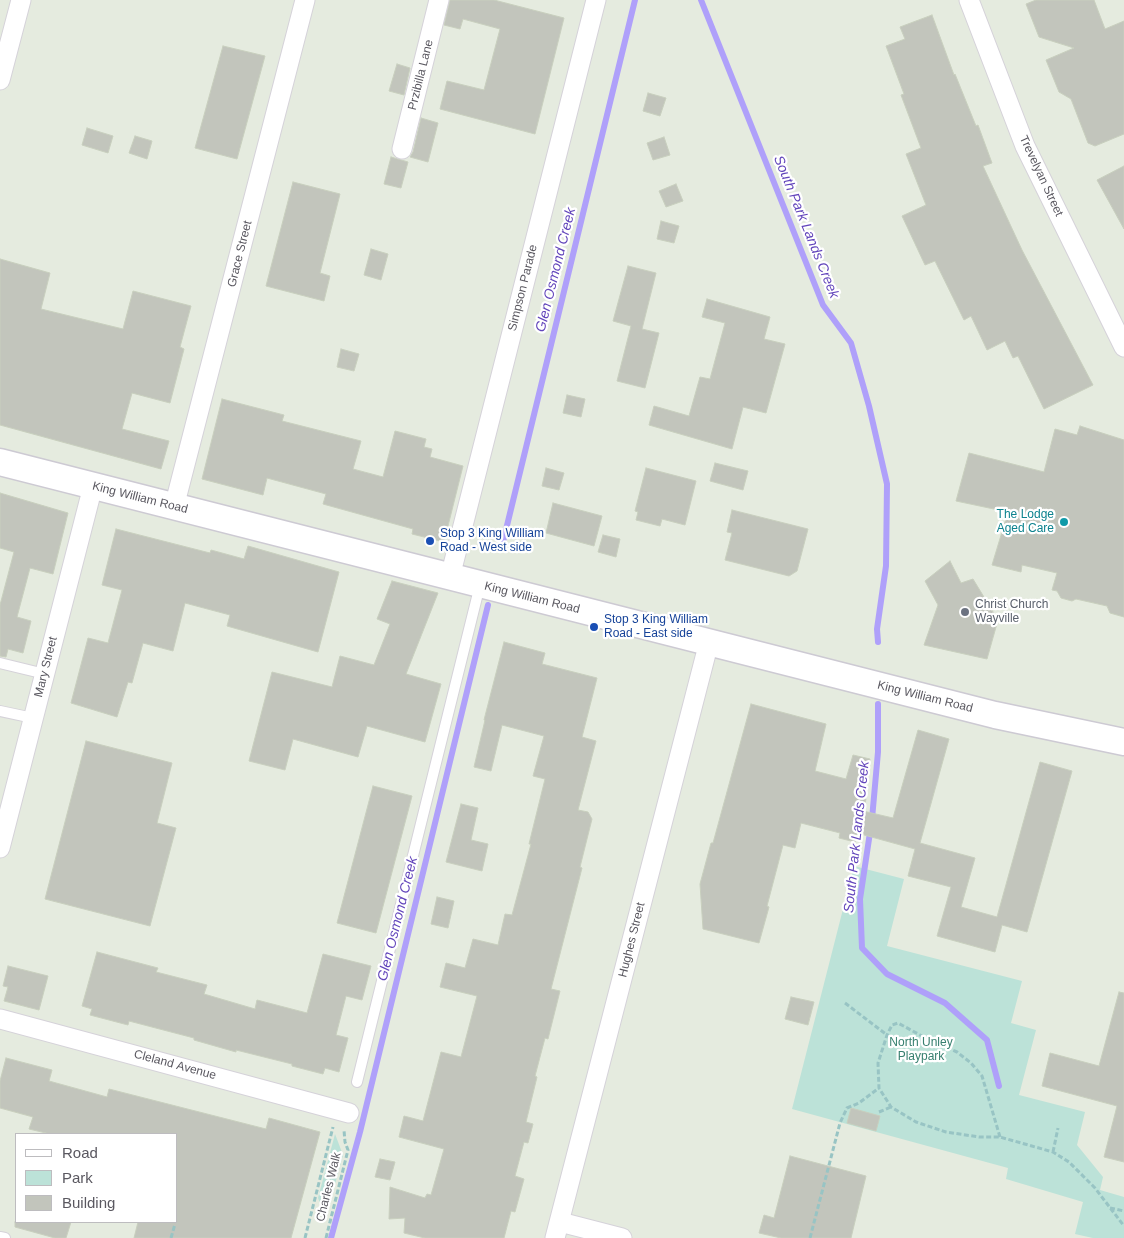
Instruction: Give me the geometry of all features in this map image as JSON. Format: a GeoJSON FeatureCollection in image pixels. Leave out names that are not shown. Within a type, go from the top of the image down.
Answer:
{"type":"FeatureCollection","features":[{"type":"Feature","properties":{"kind":"main road","name":"King William Road"},"geometry":{"type":"LineString","coordinates":[[0,462],[995,715],[1124,742]]}},
{"type":"Feature","properties":{"kind":"street"},"geometry":{"type":"LineString","coordinates":[[0,80],[21,0]]}},
{"type":"Feature","properties":{"kind":"street","name":"Grace Street"},"geometry":{"type":"LineString","coordinates":[[174,507],[305,0]]}},
{"type":"Feature","properties":{"kind":"street","name":"Przibilla Lane"},"geometry":{"type":"LineString","coordinates":[[402,149],[439,0]]}},
{"type":"Feature","properties":{"kind":"street","name":"Simpson Parade"},"geometry":{"type":"LineString","coordinates":[[450,577],[596,0]]}},
{"type":"Feature","properties":{"kind":"street","name":"Trevelyan Street"},"geometry":{"type":"LineString","coordinates":[[969,0],[1025,146],[1124,348]]}},
{"type":"Feature","properties":{"kind":"street","name":"Mary Street"},"geometry":{"type":"LineString","coordinates":[[0,848],[93,486]]}},
{"type":"Feature","properties":{"kind":"street","name":"Hughes Street"},"geometry":{"type":"LineString","coordinates":[[558,1230],[709,642]]}},
{"type":"Feature","properties":{"kind":"street","name":"Cleland Avenue"},"geometry":{"type":"LineString","coordinates":[[0,1019],[349,1112]]}},
{"type":"Feature","properties":{"kind":"street"},"geometry":{"type":"LineString","coordinates":[[558,1230],[622,1238]]}},
{"type":"Feature","properties":{"kind":"lane"},"geometry":{"type":"LineString","coordinates":[[357,1082],[480,584]]}},
{"type":"Feature","properties":{"kind":"lane"},"geometry":{"type":"LineString","coordinates":[[0,663],[45,674]]}},
{"type":"Feature","properties":{"kind":"lane"},"geometry":{"type":"LineString","coordinates":[[0,711],[33,718]]}},
{"type":"Feature","properties":{"kind":"lane"},"geometry":{"type":"LineString","coordinates":[[0,1237],[5,1238]]}},
{"type":"Feature","properties":{"kind":"path"},"geometry":{"type":"LineString","coordinates":[[844,1003],[886,1035]]}},
{"type":"Feature","properties":{"kind":"path"},"geometry":{"type":"LineString","coordinates":[[1000,1137],[982,1076],[971,1064],[958,1052],[931,1042],[898,1023],[892,1025],[886,1035],[878,1064],[879,1088],[891,1107],[916,1122],[946,1132],[979,1137],[1000,1137],[1053,1152],[1069,1162],[1089,1182],[1124,1226]]}},
{"type":"Feature","properties":{"kind":"path"},"geometry":{"type":"LineString","coordinates":[[810,1238],[840,1123],[847,1108],[859,1103],[879,1088]]}},
{"type":"Feature","properties":{"kind":"path"},"geometry":{"type":"LineString","coordinates":[[879,1112],[891,1107]]}},
{"type":"Feature","properties":{"kind":"path","name":"Charles Walk"},"geometry":{"type":"LineString","coordinates":[[326,1238],[348,1150],[343,1132],[349,1112]]}},
{"type":"Feature","properties":{"kind":"path"},"geometry":{"type":"LineString","coordinates":[[305,1238],[334,1125]]}},
{"type":"Feature","properties":{"kind":"path"},"geometry":{"type":"LineString","coordinates":[[1053,1152],[1058,1128]]}},
{"type":"Feature","properties":{"kind":"path"},"geometry":{"type":"LineString","coordinates":[[1110,1208],[1124,1211]]}},
{"type":"Feature","properties":{"kind":"path"},"geometry":{"type":"LineString","coordinates":[[171,1238],[175,1224]]}},
{"type":"Feature","properties":{"kind":"green space","name":"North Unley Playpark"},"geometry":{"type":"Polygon","coordinates":[[[854,866],[904,879],[887,946],[1022,981],[1011,1023],[1036,1030],[1019,1095],[1085,1112],[1077,1145],[1103,1177],[1100,1190],[1124,1197],[1124,1238],[1093,1238],[1075,1234],[1083,1202],[1006,1179],[1008,1168],[792,1109],[854,866]]]}},
{"type":"Feature","properties":{"kind":"green space"},"geometry":{"type":"Polygon","coordinates":[[[335,1134],[343,1155],[326,1217],[318,1198],[335,1134]]]}},
{"type":"Feature","properties":{"kind":"building"},"geometry":{"type":"Polygon","coordinates":[[[450,0],[494,0],[564,18],[535,134],[440,109],[447,81],[484,90],[500,29],[463,19],[460,29],[444,25],[450,0]]]}},
{"type":"Feature","properties":{"kind":"building"},"geometry":{"type":"Polygon","coordinates":[[[1036,0],[1094,0],[1105,29],[1124,21],[1124,134],[1095,146],[1088,143],[1071,99],[1059,92],[1046,60],[1074,48],[1039,37],[1026,4],[1036,0]]]}},
{"type":"Feature","properties":{"kind":"building"},"geometry":{"type":"Polygon","coordinates":[[[932,15],[954,75],[976,126],[978,125],[992,163],[983,166],[1022,250],[1093,385],[1044,409],[1018,356],[1013,358],[1005,341],[987,350],[971,316],[964,320],[935,261],[925,265],[902,216],[926,205],[906,154],[921,148],[901,95],[904,94],[886,46],[905,39],[900,27],[932,15]]]}},
{"type":"Feature","properties":{"kind":"building"},"geometry":{"type":"Polygon","coordinates":[[[223,46],[265,56],[237,159],[195,148],[223,46]]]}},
{"type":"Feature","properties":{"kind":"building"},"geometry":{"type":"Polygon","coordinates":[[[397,64],[410,68],[404,95],[389,91],[397,64]]]}},
{"type":"Feature","properties":{"kind":"building"},"geometry":{"type":"Polygon","coordinates":[[[648,93],[666,98],[660,116],[643,111],[648,93]]]}},
{"type":"Feature","properties":{"kind":"building"},"geometry":{"type":"Polygon","coordinates":[[[421,118],[438,123],[428,162],[410,157],[413,152],[421,118]]]}},
{"type":"Feature","properties":{"kind":"building"},"geometry":{"type":"Polygon","coordinates":[[[87,128],[113,136],[108,153],[82,145],[87,128]]]}},
{"type":"Feature","properties":{"kind":"building"},"geometry":{"type":"Polygon","coordinates":[[[135,136],[152,141],[147,159],[129,153],[135,136]]]}},
{"type":"Feature","properties":{"kind":"building"},"geometry":{"type":"Polygon","coordinates":[[[664,137],[670,155],[653,160],[647,143],[664,137]]]}},
{"type":"Feature","properties":{"kind":"building"},"geometry":{"type":"Polygon","coordinates":[[[391,157],[408,162],[401,188],[384,184],[391,157]]]}},
{"type":"Feature","properties":{"kind":"building"},"geometry":{"type":"Polygon","coordinates":[[[1124,166],[1124,229],[1097,180],[1124,166]]]}},
{"type":"Feature","properties":{"kind":"building"},"geometry":{"type":"Polygon","coordinates":[[[293,182],[340,194],[320,273],[330,276],[324,301],[266,286],[293,182]]]}},
{"type":"Feature","properties":{"kind":"building"},"geometry":{"type":"Polygon","coordinates":[[[676,184],[683,201],[666,207],[659,191],[676,184]]]}},
{"type":"Feature","properties":{"kind":"building"},"geometry":{"type":"Polygon","coordinates":[[[661,221],[679,226],[674,243],[657,239],[661,221]]]}},
{"type":"Feature","properties":{"kind":"building"},"geometry":{"type":"Polygon","coordinates":[[[371,249],[388,254],[381,280],[364,275],[371,249]]]}},
{"type":"Feature","properties":{"kind":"building"},"geometry":{"type":"Polygon","coordinates":[[[0,259],[50,273],[41,309],[123,329],[133,291],[191,306],[180,347],[184,349],[170,403],[132,393],[122,429],[169,441],[161,469],[0,425],[0,259]]]}},
{"type":"Feature","properties":{"kind":"building"},"geometry":{"type":"Polygon","coordinates":[[[628,266],[656,273],[642,329],[659,333],[645,388],[617,381],[631,326],[613,321],[628,266]]]}},
{"type":"Feature","properties":{"kind":"building"},"geometry":{"type":"Polygon","coordinates":[[[707,299],[770,317],[764,339],[785,344],[766,413],[743,407],[732,449],[649,425],[654,406],[689,416],[700,377],[710,379],[725,323],[702,317],[707,299]]]}},
{"type":"Feature","properties":{"kind":"building"},"geometry":{"type":"Polygon","coordinates":[[[341,349],[359,354],[354,371],[337,367],[341,349]]]}},
{"type":"Feature","properties":{"kind":"building"},"geometry":{"type":"Polygon","coordinates":[[[567,395],[585,399],[581,417],[563,413],[567,395]]]}},
{"type":"Feature","properties":{"kind":"building"},"geometry":{"type":"Polygon","coordinates":[[[222,399],[284,415],[282,421],[361,441],[353,469],[383,477],[395,431],[426,439],[424,447],[432,449],[430,457],[463,466],[444,542],[412,534],[413,529],[323,504],[326,494],[267,478],[263,495],[202,479],[222,399]]]}},
{"type":"Feature","properties":{"kind":"building","name":"The Lodge Aged Care"},"geometry":{"type":"Polygon","coordinates":[[[1080,426],[1124,440],[1124,617],[1110,613],[1107,606],[1076,599],[1072,601],[1061,598],[1057,591],[1052,590],[1057,573],[1022,565],[1021,572],[992,565],[1008,512],[956,501],[969,453],[1044,472],[1055,429],[1077,435],[1080,426]]]}},
{"type":"Feature","properties":{"kind":"building"},"geometry":{"type":"Polygon","coordinates":[[[715,463],[748,471],[743,490],[710,481],[715,463]]]}},
{"type":"Feature","properties":{"kind":"building"},"geometry":{"type":"Polygon","coordinates":[[[546,468],[564,473],[559,490],[542,486],[546,468]]]}},
{"type":"Feature","properties":{"kind":"building"},"geometry":{"type":"Polygon","coordinates":[[[646,468],[696,481],[685,525],[662,519],[660,526],[636,520],[638,512],[635,511],[646,468]]]}},
{"type":"Feature","properties":{"kind":"building"},"geometry":{"type":"Polygon","coordinates":[[[0,493],[68,513],[53,574],[30,568],[17,617],[31,621],[23,653],[8,649],[6,657],[0,656],[0,605],[14,552],[0,548],[0,493]]]}},
{"type":"Feature","properties":{"kind":"building"},"geometry":{"type":"Polygon","coordinates":[[[553,503],[602,516],[594,546],[546,533],[553,503]]]}},
{"type":"Feature","properties":{"kind":"building"},"geometry":{"type":"Polygon","coordinates":[[[732,510],[808,529],[797,571],[789,576],[725,560],[732,533],[727,532],[732,510]]]}},
{"type":"Feature","properties":{"kind":"building"},"geometry":{"type":"Polygon","coordinates":[[[116,529],[210,553],[211,550],[244,559],[248,546],[339,572],[318,652],[227,626],[230,615],[185,603],[173,651],[143,643],[132,683],[128,682],[117,717],[71,703],[88,638],[108,643],[122,590],[102,585],[116,529]]]}},
{"type":"Feature","properties":{"kind":"building"},"geometry":{"type":"Polygon","coordinates":[[[603,535],[620,539],[616,557],[598,552],[603,535]]]}},
{"type":"Feature","properties":{"kind":"building","name":"Christ Church Wayville"},"geometry":{"type":"Polygon","coordinates":[[[950,561],[961,583],[973,579],[998,620],[987,659],[924,645],[938,605],[925,581],[950,561]]]}},
{"type":"Feature","properties":{"kind":"building"},"geometry":{"type":"Polygon","coordinates":[[[392,581],[438,593],[406,674],[441,684],[425,742],[367,726],[358,757],[293,739],[285,770],[249,761],[272,672],[332,687],[340,656],[374,665],[390,624],[377,619],[392,581]]]}},
{"type":"Feature","properties":{"kind":"building"},"geometry":{"type":"Polygon","coordinates":[[[504,642],[545,653],[542,664],[597,678],[582,737],[596,741],[578,810],[588,812],[592,819],[580,867],[582,868],[551,989],[560,991],[548,1039],[545,1038],[535,1076],[537,1077],[526,1122],[533,1124],[528,1143],[524,1142],[515,1176],[524,1179],[515,1212],[511,1211],[504,1238],[425,1238],[404,1233],[405,1218],[389,1219],[390,1187],[425,1198],[427,1194],[431,1195],[444,1149],[399,1137],[404,1116],[423,1121],[441,1052],[461,1057],[477,996],[440,987],[446,963],[465,968],[473,939],[498,945],[505,914],[512,915],[531,844],[529,844],[545,779],[533,776],[544,736],[502,725],[491,771],[474,767],[504,642]]]}},
{"type":"Feature","properties":{"kind":"building"},"geometry":{"type":"Polygon","coordinates":[[[751,704],[826,724],[815,771],[846,779],[853,755],[870,759],[861,798],[866,799],[863,811],[893,818],[918,730],[949,739],[920,843],[975,858],[961,907],[997,917],[1040,762],[1072,771],[1027,932],[1002,925],[995,952],[937,936],[951,887],[908,876],[915,849],[857,833],[855,842],[839,838],[840,833],[801,823],[795,848],[783,845],[759,943],[703,929],[700,884],[751,704]]]}},
{"type":"Feature","properties":{"kind":"building"},"geometry":{"type":"Polygon","coordinates":[[[86,741],[172,763],[157,823],[176,828],[150,926],[45,899],[86,741]]]}},
{"type":"Feature","properties":{"kind":"building"},"geometry":{"type":"Polygon","coordinates":[[[373,786],[412,796],[376,933],[337,923],[373,786]]]}},
{"type":"Feature","properties":{"kind":"building"},"geometry":{"type":"Polygon","coordinates":[[[461,804],[478,808],[471,840],[488,844],[482,871],[446,862],[461,804]]]}},
{"type":"Feature","properties":{"kind":"building"},"geometry":{"type":"Polygon","coordinates":[[[437,897],[454,901],[448,928],[431,924],[437,897]]]}},
{"type":"Feature","properties":{"kind":"building"},"geometry":{"type":"Polygon","coordinates":[[[97,952],[158,968],[156,972],[207,985],[204,994],[255,1009],[257,1000],[307,1013],[323,954],[371,966],[362,1000],[346,996],[336,1035],[348,1038],[339,1072],[325,1068],[323,1074],[292,1066],[292,1064],[236,1050],[236,1052],[194,1040],[194,1038],[129,1021],[128,1025],[90,1015],[92,1009],[82,1006],[97,952]]]}},
{"type":"Feature","properties":{"kind":"building"},"geometry":{"type":"Polygon","coordinates":[[[8,966],[48,976],[39,1010],[4,1001],[8,987],[3,986],[8,966]]]}},
{"type":"Feature","properties":{"kind":"building"},"geometry":{"type":"Polygon","coordinates":[[[1119,992],[1124,993],[1124,1162],[1104,1157],[1117,1106],[1042,1086],[1050,1053],[1099,1066],[1119,992]]]}},
{"type":"Feature","properties":{"kind":"building"},"geometry":{"type":"Polygon","coordinates":[[[791,997],[814,1002],[808,1025],[785,1019],[791,997]]]}},
{"type":"Feature","properties":{"kind":"building"},"geometry":{"type":"Polygon","coordinates":[[[6,1058],[52,1070],[49,1081],[107,1097],[109,1089],[266,1129],[269,1118],[320,1132],[291,1238],[134,1238],[138,1223],[178,1223],[178,1133],[46,1133],[29,1129],[33,1117],[0,1108],[0,1081],[6,1058]]]}},
{"type":"Feature","properties":{"kind":"building"},"geometry":{"type":"Polygon","coordinates":[[[851,1108],[880,1116],[876,1131],[847,1123],[851,1108]]]}},
{"type":"Feature","properties":{"kind":"building"},"geometry":{"type":"Polygon","coordinates":[[[790,1156],[866,1176],[851,1238],[781,1238],[759,1233],[764,1215],[774,1218],[790,1156]]]}},
{"type":"Feature","properties":{"kind":"building"},"geometry":{"type":"Polygon","coordinates":[[[380,1159],[395,1162],[390,1180],[375,1177],[380,1159]]]}},
{"type":"Feature","properties":{"kind":"building"},"geometry":{"type":"Polygon","coordinates":[[[15,1223],[71,1223],[66,1238],[55,1238],[15,1227],[15,1223]]]}},
{"type":"Feature","properties":{"kind":"waterway","name":"Glen Osmond Creek"},"geometry":{"type":"LineString","coordinates":[[502,546],[635,0]]}},
{"type":"Feature","properties":{"kind":"waterway","name":"South Park Lands Creek"},"geometry":{"type":"LineString","coordinates":[[701,0],[823,305],[851,343],[869,406],[887,484],[886,566],[877,629],[878,642]]}},
{"type":"Feature","properties":{"kind":"waterway","name":"Glen Osmond Creek"},"geometry":{"type":"LineString","coordinates":[[331,1238],[360,1132],[488,605]]}},
{"type":"Feature","properties":{"kind":"waterway","name":"South Park Lands Creek"},"geometry":{"type":"LineString","coordinates":[[878,704],[878,752],[872,819],[860,899],[862,948],[887,974],[945,1003],[987,1040],[999,1086]]}},
{"type":"Feature","properties":{"kind":"place","name":"The Lodge Aged Care"},"geometry":{"type":"Point","coordinates":[1064,522]}},
{"type":"Feature","properties":{"kind":"place","name":"Stop 3 King William Road - West side"},"geometry":{"type":"Point","coordinates":[430,541]}},
{"type":"Feature","properties":{"kind":"place","name":"Christ Church Wayville"},"geometry":{"type":"Point","coordinates":[965,612]}},
{"type":"Feature","properties":{"kind":"place","name":"Stop 3 King William Road - East side"},"geometry":{"type":"Point","coordinates":[594,627]}}]}
